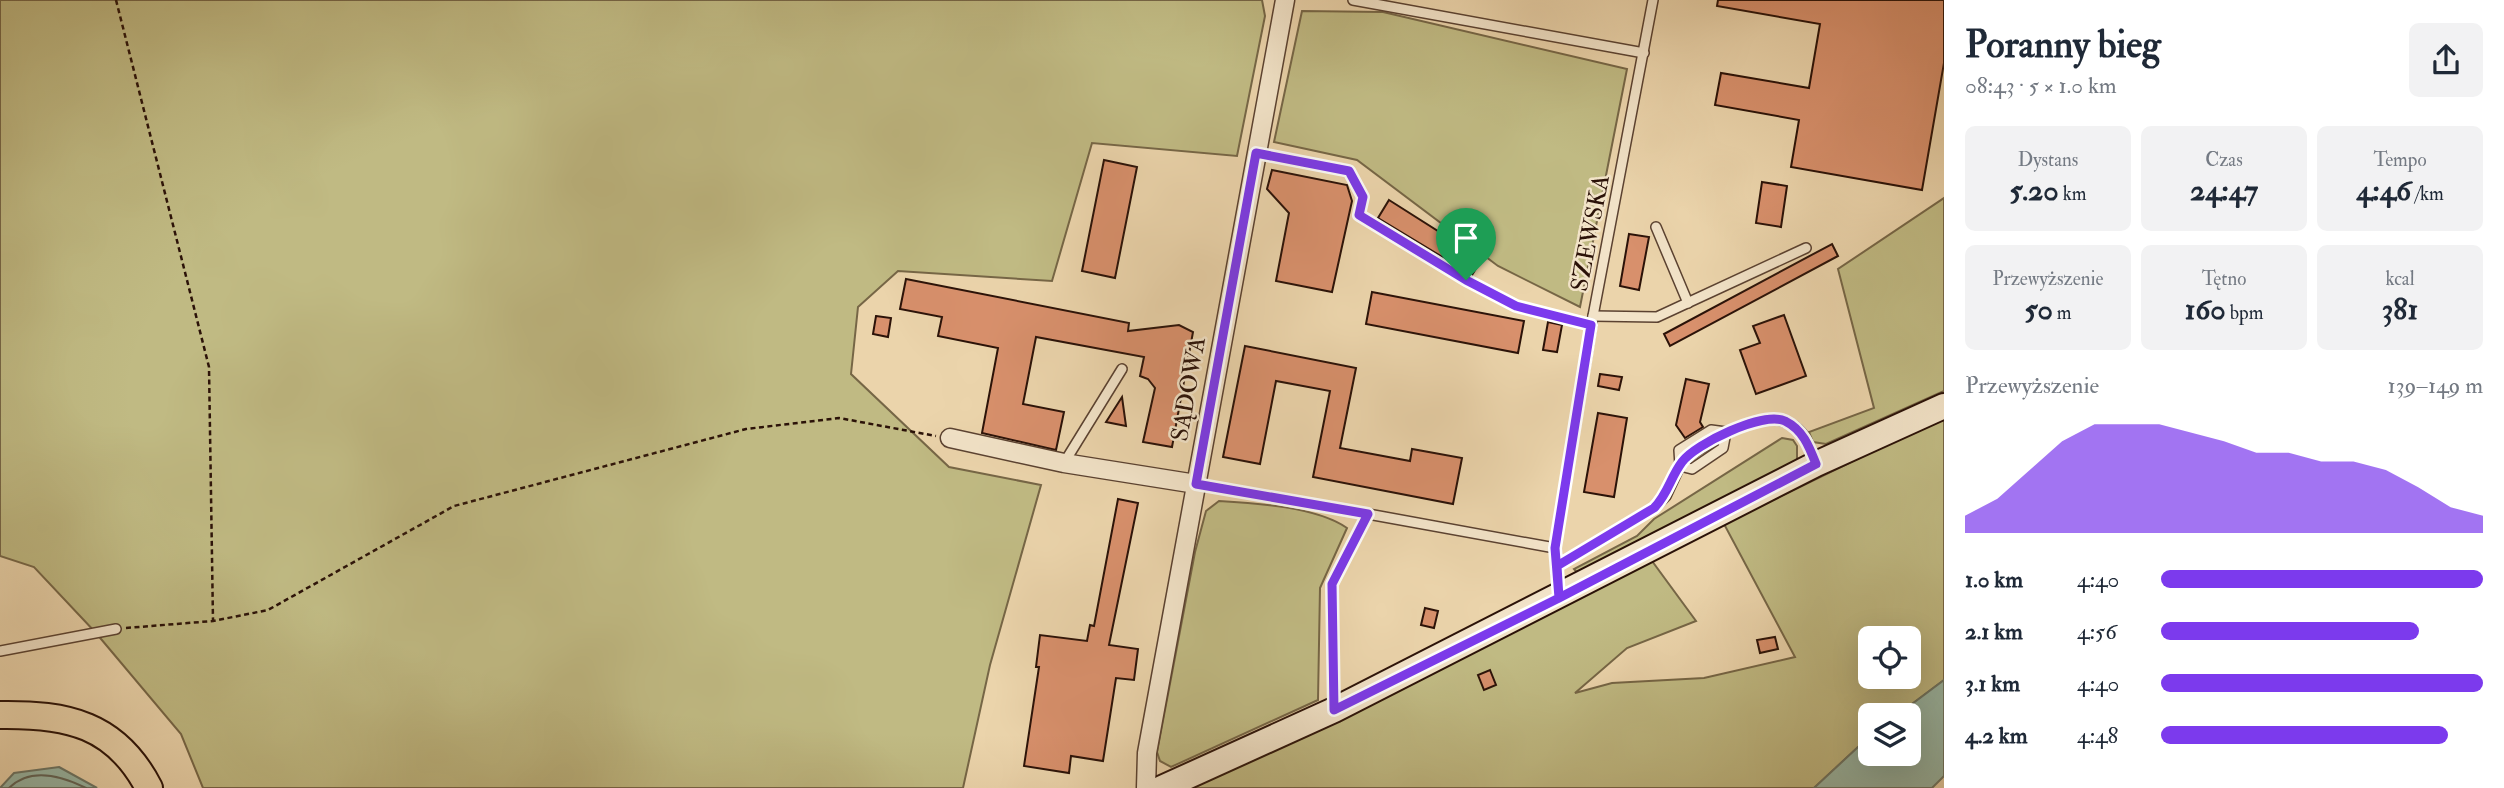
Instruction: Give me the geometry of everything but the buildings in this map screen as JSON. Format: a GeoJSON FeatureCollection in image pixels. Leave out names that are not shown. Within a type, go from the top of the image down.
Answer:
{"type":"FeatureCollection","features":[{"type":"Feature","properties":{"kind":"main road"},"geometry":{"type":"LineString","coordinates":[[1162,788],[1334,710],[1559,598],[1816,464],[1944,406]]}},
{"type":"Feature","properties":{"kind":"main road"},"geometry":{"type":"LineString","coordinates":[[1,715],[54,716],[99,732],[131,759],[149,788]]}},
{"type":"Feature","properties":{"kind":"street","name":"SĄDOWA"},"geometry":{"type":"LineString","coordinates":[[1146,788],[1147,753],[1285,0]]}},
{"type":"Feature","properties":{"kind":"street"},"geometry":{"type":"LineString","coordinates":[[950,438],[1065,463],[1196,484]]}},
{"type":"Feature","properties":{"kind":"lane"},"geometry":{"type":"LineString","coordinates":[[1353,0],[1644,53]]}},
{"type":"Feature","properties":{"kind":"lane","name":"SZEWSKA"},"geometry":{"type":"LineString","coordinates":[[1559,598],[1555,548],[1592,320],[1653,0]]}},
{"type":"Feature","properties":{"kind":"lane"},"geometry":{"type":"LineString","coordinates":[[1256,153],[1349,171],[1363,197],[1359,215],[1466,280],[1516,306],[1592,320],[1657,317],[1806,248]]}},
{"type":"Feature","properties":{"kind":"lane"},"geometry":{"type":"LineString","coordinates":[[1656,227],[1688,303]]}},
{"type":"Feature","properties":{"kind":"lane"},"geometry":{"type":"LineString","coordinates":[[1065,463],[1122,369]]}},
{"type":"Feature","properties":{"kind":"lane"},"geometry":{"type":"LineString","coordinates":[[1557,566],[1654,508],[1666,496],[1680,466],[1679,450],[1711,430],[1726,432],[1768,418],[1784,421],[1804,435],[1816,464]]}},
{"type":"Feature","properties":{"kind":"lane"},"geometry":{"type":"LineString","coordinates":[[1680,466],[1692,469],[1723,448],[1726,432]]}},
{"type":"Feature","properties":{"kind":"lane"},"geometry":{"type":"LineString","coordinates":[[1196,484],[1555,548]]}},
{"type":"Feature","properties":{"kind":"lane"},"geometry":{"type":"LineString","coordinates":[[1334,710],[1332,584],[1368,514]]}},
{"type":"Feature","properties":{"kind":"lane"},"geometry":{"type":"LineString","coordinates":[[0,650],[116,629]]}},
{"type":"Feature","properties":{"kind":"path"},"geometry":{"type":"LineString","coordinates":[[116,0],[209,367],[213,621]]}},
{"type":"Feature","properties":{"kind":"path"},"geometry":{"type":"LineString","coordinates":[[116,629],[213,621],[268,610],[454,506],[746,429],[839,418],[950,438]]}},
{"type":"Feature","properties":{"kind":"shaded area"},"geometry":{"type":"Polygon","coordinates":[[[0,0],[1262,0],[1265,16],[1237,156],[1092,143],[1052,281],[898,271],[858,307],[851,374],[949,467],[1041,485],[990,665],[963,788],[203,788],[181,734],[96,633],[34,567],[0,556],[0,0]]]}},
{"type":"Feature","properties":{"kind":"shaded area"},"geometry":{"type":"Polygon","coordinates":[[[1302,11],[1383,12],[1627,69],[1580,307],[1498,266],[1357,160],[1274,142],[1302,11]]]}},
{"type":"Feature","properties":{"kind":"shaded area"},"geometry":{"type":"Polygon","coordinates":[[[1944,198],[1944,391],[1826,444],[1813,442],[1809,432],[1874,408],[1838,269],[1944,198]]]}},
{"type":"Feature","properties":{"kind":"shaded area"},"geometry":{"type":"Polygon","coordinates":[[[1944,417],[1944,680],[1913,703],[1858,703],[1858,747],[1814,788],[1191,788],[1652,561],[1696,621],[1627,648],[1575,693],[1612,683],[1704,678],[1795,657],[1724,524],[1944,417]]]}},
{"type":"Feature","properties":{"kind":"shaded area"},"geometry":{"type":"Polygon","coordinates":[[[1782,438],[1793,440],[1797,446],[1797,462],[1579,575],[1574,569],[1637,536],[1654,519],[1782,438]]]}},
{"type":"Feature","properties":{"kind":"shaded area"},"geometry":{"type":"Polygon","coordinates":[[[1219,501],[1303,511],[1347,528],[1320,588],[1318,700],[1171,767],[1160,761],[1157,752],[1195,552],[1206,511],[1219,501]]]}},
{"type":"Feature","properties":{"kind":"water"},"geometry":{"type":"Polygon","coordinates":[[[1944,680],[1944,776],[1932,788],[1814,788],[1858,747],[1858,766],[1921,766],[1921,703],[1913,703],[1944,680]]]}},
{"type":"Feature","properties":{"kind":"water"},"geometry":{"type":"Polygon","coordinates":[[[59,767],[97,788],[0,788],[14,773],[59,767]]]}},
{"type":"Feature","properties":{"kind":"route"},"geometry":{"type":"LineString","coordinates":[[1466,280],[1359,215],[1363,197],[1349,171],[1256,153],[1196,484],[1368,514],[1332,584],[1334,710],[1559,598],[1557,566],[1654,508],[1666,496],[1683,460],[1726,432],[1768,418],[1784,421],[1804,435],[1816,464],[1559,598],[1555,548],[1591,325],[1516,306],[1466,280]]}}]}
